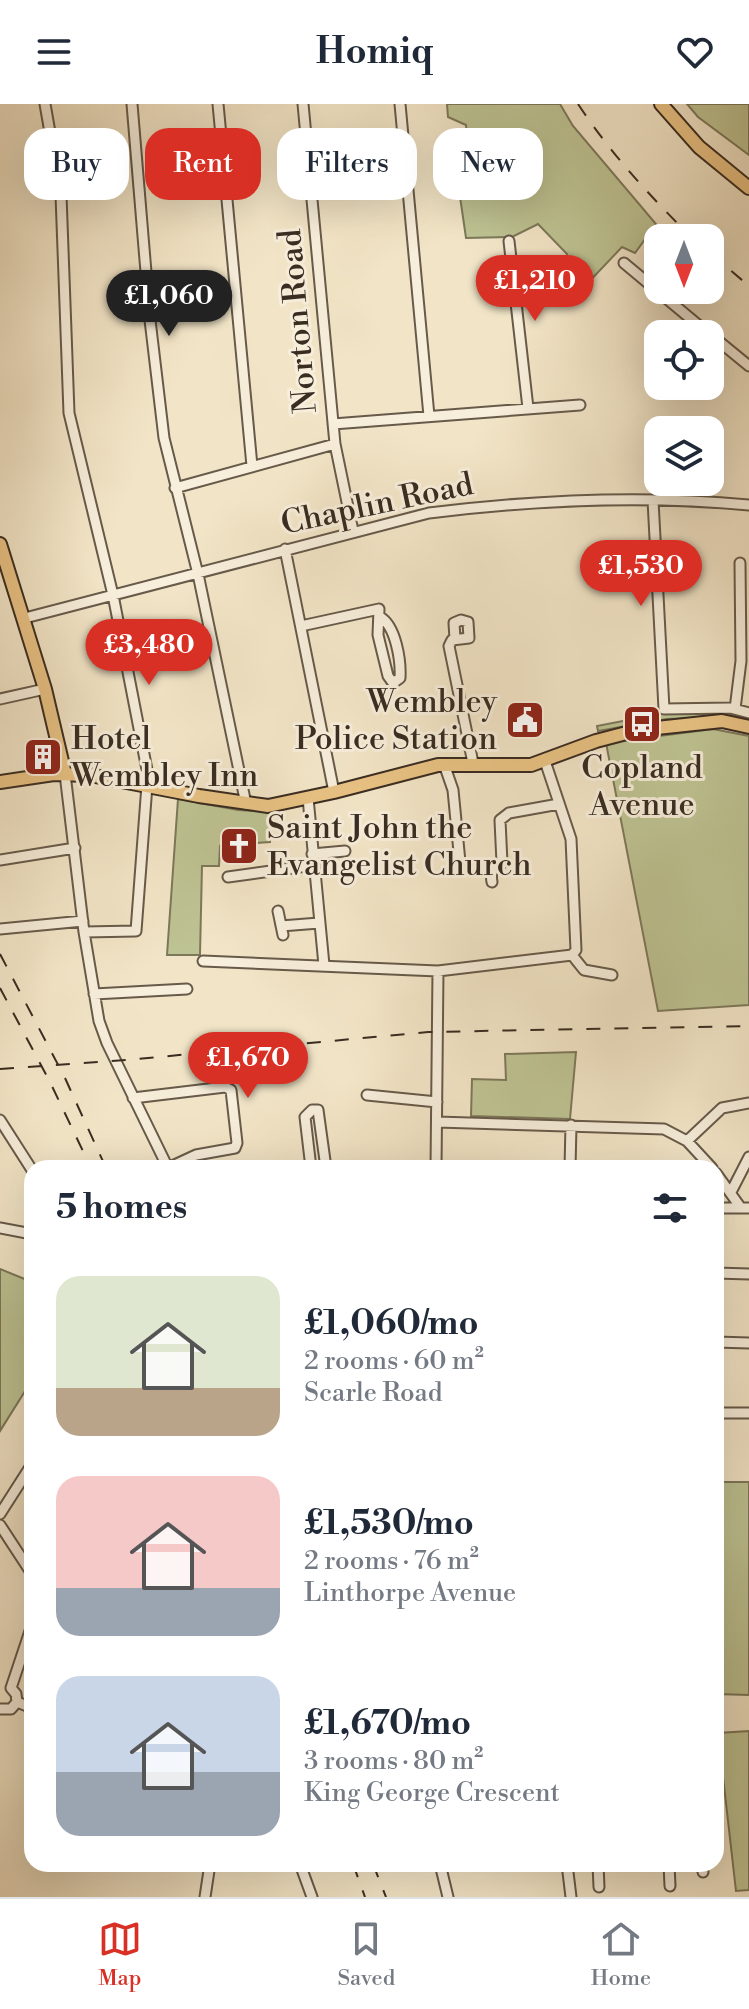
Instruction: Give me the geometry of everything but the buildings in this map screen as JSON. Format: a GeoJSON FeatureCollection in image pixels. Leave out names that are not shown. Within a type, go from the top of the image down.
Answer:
{"type":"FeatureCollection","features":[{"type":"Feature","properties":{"kind":"main road"},"geometry":{"type":"LineString","coordinates":[[661,104],[699,147],[749,188]]}},
{"type":"Feature","properties":{"kind":"main road"},"geometry":{"type":"LineString","coordinates":[[1,548],[25,618],[65,774]]}},
{"type":"Feature","properties":{"kind":"main road"},"geometry":{"type":"LineString","coordinates":[[0,782],[65,774],[268,806],[444,764],[519,766],[545,761],[596,741],[638,730],[722,721],[749,727]]}},
{"type":"Feature","properties":{"kind":"street"},"geometry":{"type":"LineString","coordinates":[[0,929],[83,926],[136,931],[148,785],[113,595],[69,413],[61,195],[45,104]]}},
{"type":"Feature","properties":{"kind":"street"},"geometry":{"type":"LineString","coordinates":[[132,104],[164,438],[198,574],[246,804]]}},
{"type":"Feature","properties":{"kind":"street"},"geometry":{"type":"LineString","coordinates":[[218,104],[252,466]]}},
{"type":"Feature","properties":{"kind":"street","name":"Norton Road"},"geometry":{"type":"LineString","coordinates":[[303,104],[335,444],[353,531]]}},
{"type":"Feature","properties":{"kind":"street"},"geometry":{"type":"LineString","coordinates":[[400,104],[429,416]]}},
{"type":"Feature","properties":{"kind":"street"},"geometry":{"type":"LineString","coordinates":[[509,241],[528,408]]}},
{"type":"Feature","properties":{"kind":"street"},"geometry":{"type":"LineString","coordinates":[[624,263],[693,320]]}},
{"type":"Feature","properties":{"kind":"street"},"geometry":{"type":"LineString","coordinates":[[724,345],[749,366]]}},
{"type":"Feature","properties":{"kind":"street"},"geometry":{"type":"LineString","coordinates":[[333,424],[580,405]]}},
{"type":"Feature","properties":{"kind":"street"},"geometry":{"type":"LineString","coordinates":[[175,488],[335,444]]}},
{"type":"Feature","properties":{"kind":"street"},"geometry":{"type":"LineString","coordinates":[[653,500],[664,709],[735,709],[749,713]]}},
{"type":"Feature","properties":{"kind":"street","name":"Chaplin Road"},"geometry":{"type":"LineString","coordinates":[[25,618],[429,513],[473,507],[653,500],[749,505]]}},
{"type":"Feature","properties":{"kind":"street"},"geometry":{"type":"LineString","coordinates":[[285,549],[334,792]]}},
{"type":"Feature","properties":{"kind":"street"},"geometry":{"type":"LineString","coordinates":[[735,709],[741,661],[740,563]]}},
{"type":"Feature","properties":{"kind":"street"},"geometry":{"type":"LineString","coordinates":[[301,626],[379,613]]}},
{"type":"Feature","properties":{"kind":"street"},"geometry":{"type":"LineString","coordinates":[[379,613],[392,633],[398,656],[400,678],[393,683],[388,676],[378,635],[376,622],[379,613]]}},
{"type":"Feature","properties":{"kind":"street"},"geometry":{"type":"LineString","coordinates":[[455,639],[449,646],[473,763]]}},
{"type":"Feature","properties":{"kind":"street"},"geometry":{"type":"LineString","coordinates":[[0,699],[45,689]]}},
{"type":"Feature","properties":{"kind":"street"},"geometry":{"type":"LineString","coordinates":[[203,961],[438,971],[572,955],[576,950],[571,839],[545,761]]}},
{"type":"Feature","properties":{"kind":"street"},"geometry":{"type":"LineString","coordinates":[[444,764],[453,790],[460,862]]}},
{"type":"Feature","properties":{"kind":"street"},"geometry":{"type":"LineString","coordinates":[[65,774],[83,926],[102,1032],[164,1160]]}},
{"type":"Feature","properties":{"kind":"street"},"geometry":{"type":"LineString","coordinates":[[308,798],[324,965]]}},
{"type":"Feature","properties":{"kind":"street"},"geometry":{"type":"LineString","coordinates":[[492,882],[490,874],[502,863],[500,820],[509,813],[559,804]]}},
{"type":"Feature","properties":{"kind":"street"},"geometry":{"type":"LineString","coordinates":[[0,860],[75,848]]}},
{"type":"Feature","properties":{"kind":"street"},"geometry":{"type":"LineString","coordinates":[[312,854],[345,851]]}},
{"type":"Feature","properties":{"kind":"street"},"geometry":{"type":"LineString","coordinates":[[228,877],[314,865]]}},
{"type":"Feature","properties":{"kind":"street"},"geometry":{"type":"LineString","coordinates":[[278,911],[282,930],[319,923]]}},
{"type":"Feature","properties":{"kind":"street"},"geometry":{"type":"LineString","coordinates":[[572,955],[584,970],[612,975]]}},
{"type":"Feature","properties":{"kind":"street"},"geometry":{"type":"LineString","coordinates":[[436,1160],[438,971]]}},
{"type":"Feature","properties":{"kind":"street"},"geometry":{"type":"LineString","coordinates":[[94,994],[187,989]]}},
{"type":"Feature","properties":{"kind":"street"},"geometry":{"type":"LineString","coordinates":[[133,1098],[225,1087],[231,1090],[235,1148],[185,1160]]}},
{"type":"Feature","properties":{"kind":"street"},"geometry":{"type":"LineString","coordinates":[[367,1095],[437,1102]]}},
{"type":"Feature","properties":{"kind":"street"},"geometry":{"type":"LineString","coordinates":[[687,1141],[722,1108],[749,1103]]}},
{"type":"Feature","properties":{"kind":"street"},"geometry":{"type":"LineString","coordinates":[[310,1160],[305,1117],[312,1110],[318,1110],[325,1160]]}},
{"type":"Feature","properties":{"kind":"street"},"geometry":{"type":"LineString","coordinates":[[0,1120],[26,1160]]}},
{"type":"Feature","properties":{"kind":"street"},"geometry":{"type":"LineString","coordinates":[[437,1122],[664,1129],[687,1141],[705,1160]]}},
{"type":"Feature","properties":{"kind":"street"},"geometry":{"type":"LineString","coordinates":[[570,1160],[571,1125]]}},
{"type":"Feature","properties":{"kind":"street"},"geometry":{"type":"LineString","coordinates":[[731,1192],[749,1157]]}},
{"type":"Feature","properties":{"kind":"street"},"geometry":{"type":"LineString","coordinates":[[724,1183],[745,1208]]}},
{"type":"Feature","properties":{"kind":"street"},"geometry":{"type":"LineString","coordinates":[[724,1208],[745,1208]]}},
{"type":"Feature","properties":{"kind":"street"},"geometry":{"type":"LineString","coordinates":[[0,1228],[24,1232]]}},
{"type":"Feature","properties":{"kind":"street"},"geometry":{"type":"LineString","coordinates":[[724,1273],[749,1274]]}},
{"type":"Feature","properties":{"kind":"street"},"geometry":{"type":"LineString","coordinates":[[724,1342],[749,1343]]}},
{"type":"Feature","properties":{"kind":"street"},"geometry":{"type":"LineString","coordinates":[[724,1413],[749,1413]]}},
{"type":"Feature","properties":{"kind":"street"},"geometry":{"type":"LineString","coordinates":[[0,1514],[24,1476]]}},
{"type":"Feature","properties":{"kind":"street"},"geometry":{"type":"LineString","coordinates":[[0,1525],[24,1562]]}},
{"type":"Feature","properties":{"kind":"street"},"geometry":{"type":"LineString","coordinates":[[0,1710],[11,1709],[17,1702],[16,1694],[5,1688],[24,1644]]}},
{"type":"Feature","properties":{"kind":"street"},"geometry":{"type":"LineString","coordinates":[[17,1702],[24,1705]]}},
{"type":"Feature","properties":{"kind":"street"},"geometry":{"type":"LineString","coordinates":[[205,1897],[209,1872]]}},
{"type":"Feature","properties":{"kind":"street"},"geometry":{"type":"LineString","coordinates":[[303,1872],[312,1897]]}},
{"type":"Feature","properties":{"kind":"street"},"geometry":{"type":"LineString","coordinates":[[442,1872],[448,1897]]}},
{"type":"Feature","properties":{"kind":"street"},"geometry":{"type":"LineString","coordinates":[[568,1872],[571,1897]]}},
{"type":"Feature","properties":{"kind":"street"},"geometry":{"type":"LineString","coordinates":[[598,1872],[599,1887]]}},
{"type":"Feature","properties":{"kind":"street"},"geometry":{"type":"LineString","coordinates":[[669,1872],[670,1886]]}},
{"type":"Feature","properties":{"kind":"green space"},"geometry":{"type":"Polygon","coordinates":[[[447,104],[560,104],[573,126],[656,224],[644,224],[644,241],[635,253],[622,247],[585,286],[573,285],[567,254],[538,224],[512,237],[466,238],[460,200],[543,200],[543,128],[466,128],[466,125],[448,117],[447,104]]]}},
{"type":"Feature","properties":{"kind":"green space"},"geometry":{"type":"Polygon","coordinates":[[[687,104],[749,104],[749,155],[698,117],[687,104]]]}},
{"type":"Feature","properties":{"kind":"green space"},"geometry":{"type":"Polygon","coordinates":[[[737,713],[736,717],[667,719],[598,731],[597,726],[659,714],[737,713]]]}},
{"type":"Feature","properties":{"kind":"green space"},"geometry":{"type":"Polygon","coordinates":[[[713,729],[749,736],[749,1005],[658,1011],[606,743],[713,729]]]}},
{"type":"Feature","properties":{"kind":"green space"},"geometry":{"type":"Polygon","coordinates":[[[178,799],[238,810],[270,812],[270,842],[256,843],[229,829],[220,846],[219,866],[202,866],[200,955],[167,955],[178,799]]]}},
{"type":"Feature","properties":{"kind":"green space"},"geometry":{"type":"Polygon","coordinates":[[[576,1052],[570,1119],[471,1116],[472,1079],[506,1080],[505,1054],[576,1052]]]}},
{"type":"Feature","properties":{"kind":"green space"},"geometry":{"type":"Polygon","coordinates":[[[0,1269],[24,1279],[24,1393],[0,1431],[0,1269]]]}},
{"type":"Feature","properties":{"kind":"green space"},"geometry":{"type":"Polygon","coordinates":[[[724,1482],[749,1482],[749,1695],[724,1694],[724,1482]]]}},
{"type":"Feature","properties":{"kind":"green space"},"geometry":{"type":"Polygon","coordinates":[[[749,1731],[749,1890],[736,1891],[724,1786],[724,1733],[749,1731]]]}},
{"type":"Feature","properties":{"kind":"railway"},"geometry":{"type":"LineString","coordinates":[[578,104],[632,174],[678,224]]}},
{"type":"Feature","properties":{"kind":"railway"},"geometry":{"type":"LineString","coordinates":[[724,265],[749,286]]}},
{"type":"Feature","properties":{"kind":"railway"},"geometry":{"type":"LineString","coordinates":[[0,954],[65,1078],[102,1160]]}},
{"type":"Feature","properties":{"kind":"railway"},"geometry":{"type":"LineString","coordinates":[[0,988],[87,1160]]}},
{"type":"Feature","properties":{"kind":"railway"},"geometry":{"type":"LineString","coordinates":[[0,1069],[428,1032],[749,1026]]}},
{"type":"Feature","properties":{"kind":"railway"},"geometry":{"type":"LineString","coordinates":[[356,1872],[365,1897]]}},
{"type":"Feature","properties":{"kind":"railway"},"geometry":{"type":"LineString","coordinates":[[376,1872],[386,1897]]}},
{"type":"Feature","properties":{"kind":"place","name":"Wembley Police Station"},"geometry":{"type":"Point","coordinates":[525,720]}},
{"type":"Feature","properties":{"kind":"place","name":"Copland Avenue"},"geometry":{"type":"Point","coordinates":[642,724]}},
{"type":"Feature","properties":{"kind":"place","name":"Hotel Wembley Inn"},"geometry":{"type":"Point","coordinates":[43,757]}},
{"type":"Feature","properties":{"kind":"place","name":"Saint John the Evangelist Church"},"geometry":{"type":"Point","coordinates":[239,846]}}]}
